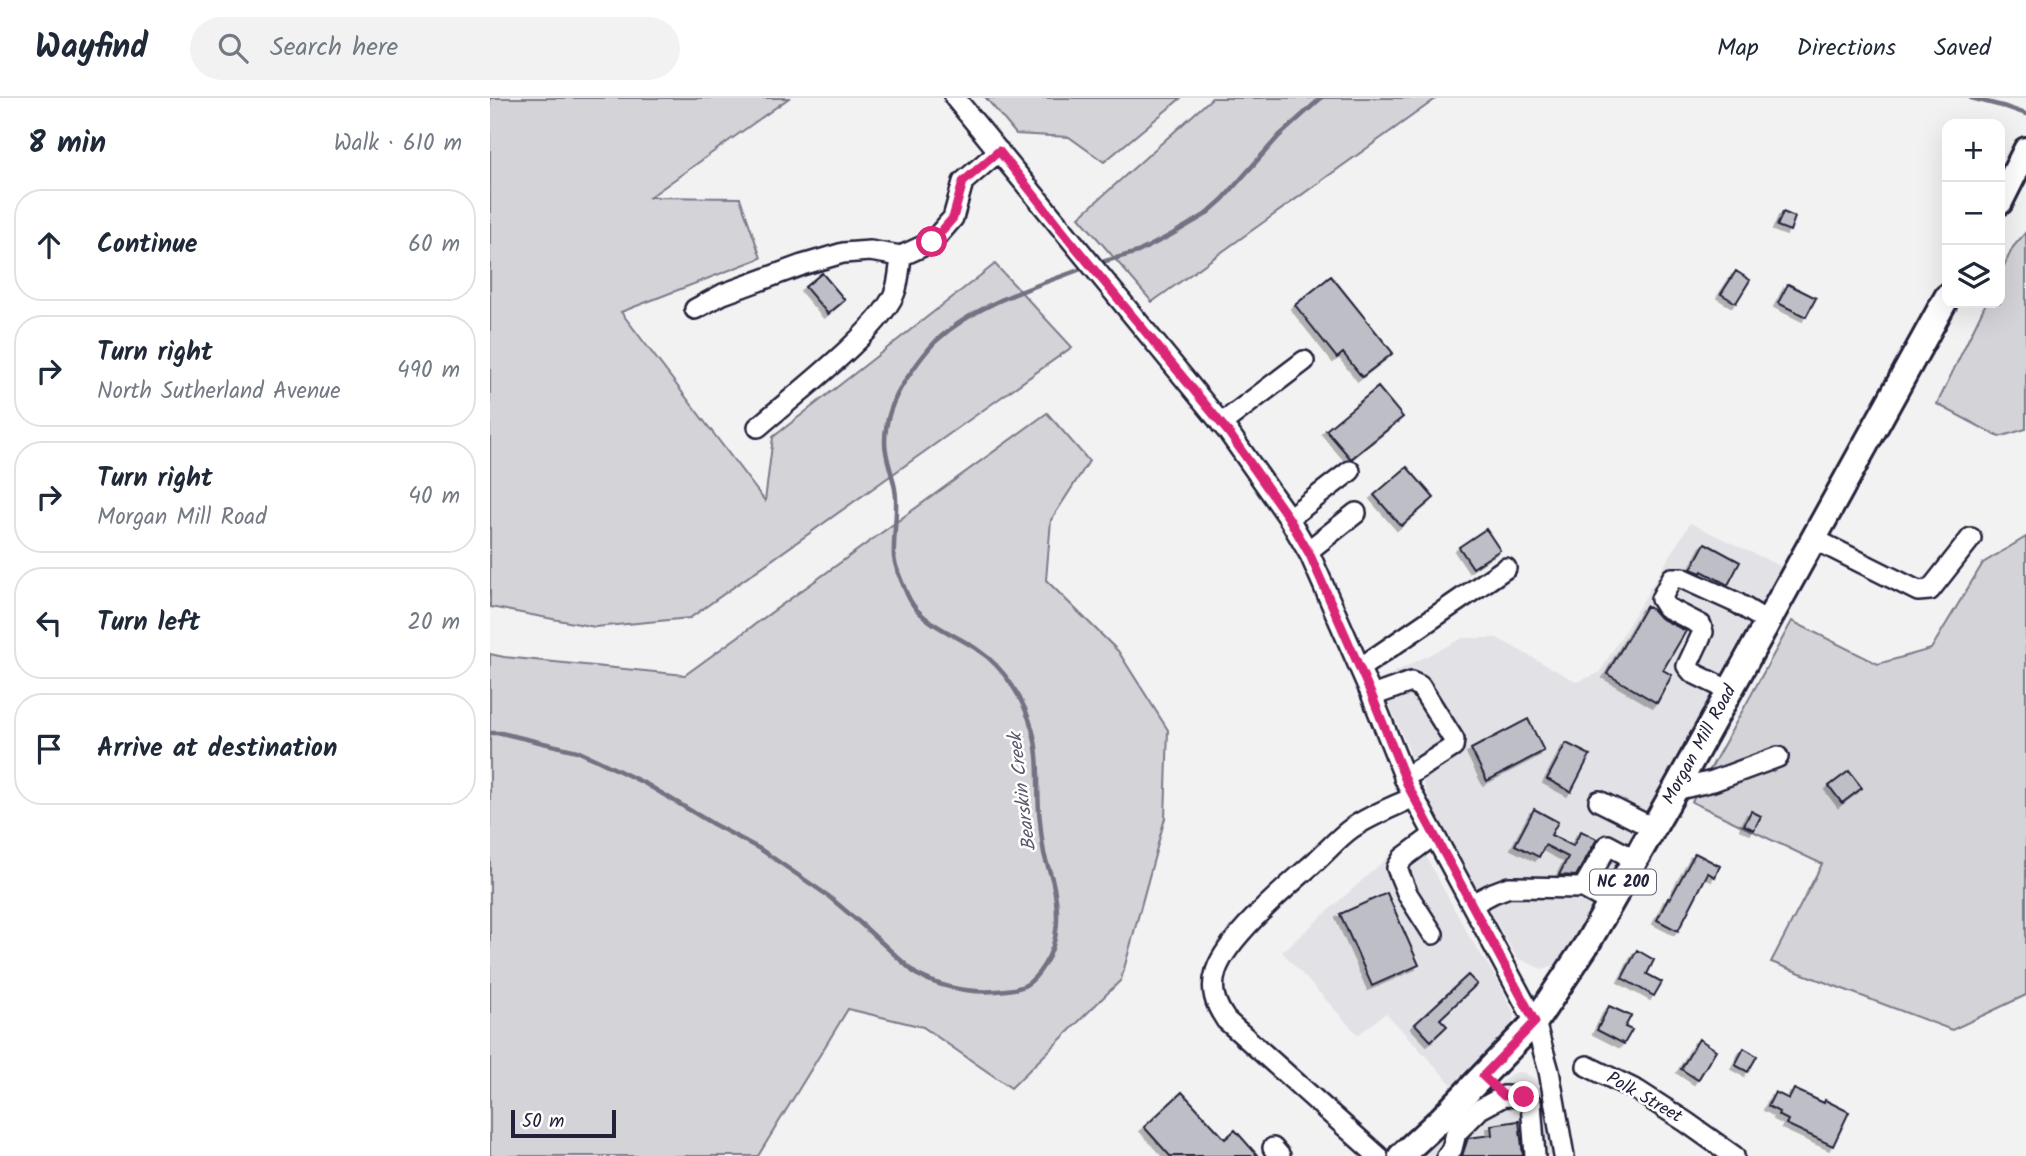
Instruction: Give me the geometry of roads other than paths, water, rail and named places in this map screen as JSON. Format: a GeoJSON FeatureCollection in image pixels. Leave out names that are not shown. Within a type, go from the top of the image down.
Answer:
{"type":"FeatureCollection","features":[{"type":"Feature","properties":{"kind":"main road"},"geometry":{"type":"LineString","coordinates":[[2005,192],[2026,150]]}},
{"type":"Feature","properties":{"kind":"main road","name":"Morgan Mill Road"},"geometry":{"type":"LineString","coordinates":[[1401,1156],[1535,1022],[1611,904],[1942,307]]}},
{"type":"Feature","properties":{"kind":"street"},"geometry":{"type":"LineString","coordinates":[[955,98],[1222,424],[1289,518],[1308,551],[1372,696],[1404,778],[1535,1022],[1549,1071],[1564,1156]]}},
{"type":"Feature","properties":{"kind":"street"},"geometry":{"type":"LineString","coordinates":[[695,309],[723,295],[791,269],[844,253],[870,251],[901,256],[932,242],[953,218],[963,182],[999,151]]}},
{"type":"Feature","properties":{"kind":"street"},"geometry":{"type":"LineString","coordinates":[[758,427],[850,347],[884,311],[896,290],[901,256]]}},
{"type":"Feature","properties":{"kind":"street"},"geometry":{"type":"LineString","coordinates":[[1222,424],[1304,362]]}},
{"type":"Feature","properties":{"kind":"street"},"geometry":{"type":"LineString","coordinates":[[1289,518],[1350,471]]}},
{"type":"Feature","properties":{"kind":"street"},"geometry":{"type":"LineString","coordinates":[[1308,551],[1356,513]]}},
{"type":"Feature","properties":{"kind":"street"},"geometry":{"type":"LineString","coordinates":[[1814,539],[1917,591],[1930,590],[1971,538]]}},
{"type":"Feature","properties":{"kind":"street"},"geometry":{"type":"LineString","coordinates":[[1360,668],[1506,568]]}},
{"type":"Feature","properties":{"kind":"street"},"geometry":{"type":"LineString","coordinates":[[1730,691],[1693,673],[1687,666],[1703,632],[1701,625],[1666,607],[1661,599],[1672,578],[1682,578],[1737,603],[1768,622]]}},
{"type":"Feature","properties":{"kind":"street"},"geometry":{"type":"LineString","coordinates":[[1372,696],[1411,682],[1420,686],[1454,740],[1453,747],[1404,778]]}},
{"type":"Feature","properties":{"kind":"street"},"geometry":{"type":"LineString","coordinates":[[1675,790],[1713,781],[1778,757]]}},
{"type":"Feature","properties":{"kind":"street"},"geometry":{"type":"LineString","coordinates":[[1378,1156],[1226,1020],[1217,1007],[1214,991],[1216,971],[1223,956],[1241,933],[1351,829],[1414,797]]}},
{"type":"Feature","properties":{"kind":"street"},"geometry":{"type":"LineString","coordinates":[[1600,801],[1653,828]]}},
{"type":"Feature","properties":{"kind":"street"},"geometry":{"type":"LineString","coordinates":[[1433,934],[1408,895],[1397,868],[1403,858],[1434,835]]}},
{"type":"Feature","properties":{"kind":"street"},"geometry":{"type":"LineString","coordinates":[[1583,888],[1608,845],[1636,860]]}},
{"type":"Feature","properties":{"kind":"street"},"geometry":{"type":"LineString","coordinates":[[1472,904],[1508,887],[1583,888],[1611,904]]}},
{"type":"Feature","properties":{"kind":"street","name":"Polk Street"},"geometry":{"type":"LineString","coordinates":[[1587,1066],[1638,1091],[1734,1156]]}},
{"type":"Feature","properties":{"kind":"street"},"geometry":{"type":"LineString","coordinates":[[1483,1076],[1504,1096]]}},
{"type":"Feature","properties":{"kind":"street"},"geometry":{"type":"LineString","coordinates":[[1447,1156],[1457,1133],[1480,1110],[1504,1096],[1524,1097],[1531,1103],[1535,1156]]}},
{"type":"Feature","properties":{"kind":"waterway","name":"Bearskin Creek"},"geometry":{"type":"LineString","coordinates":[[1098,263],[1138,252],[1205,215],[1223,199],[1279,136],[1321,98]]}},
{"type":"Feature","properties":{"kind":"waterway","name":"Bearskin Creek"},"geometry":{"type":"LineString","coordinates":[[1971,98],[2026,114]]}},
{"type":"Feature","properties":{"kind":"waterway","name":"Bearskin Creek"},"geometry":{"type":"LineString","coordinates":[[490,733],[501,733],[577,751],[646,784],[760,849],[827,895],[916,974],[926,979],[945,986],[976,991],[997,991],[1025,986],[1039,972],[1049,956],[1057,914],[1053,883],[1042,841],[1037,754],[1033,732],[1019,697],[997,666],[978,650],[924,616],[908,596],[894,557],[896,492],[885,449],[885,433],[898,393],[917,363],[936,341],[988,306],[1087,267]]}}]}
